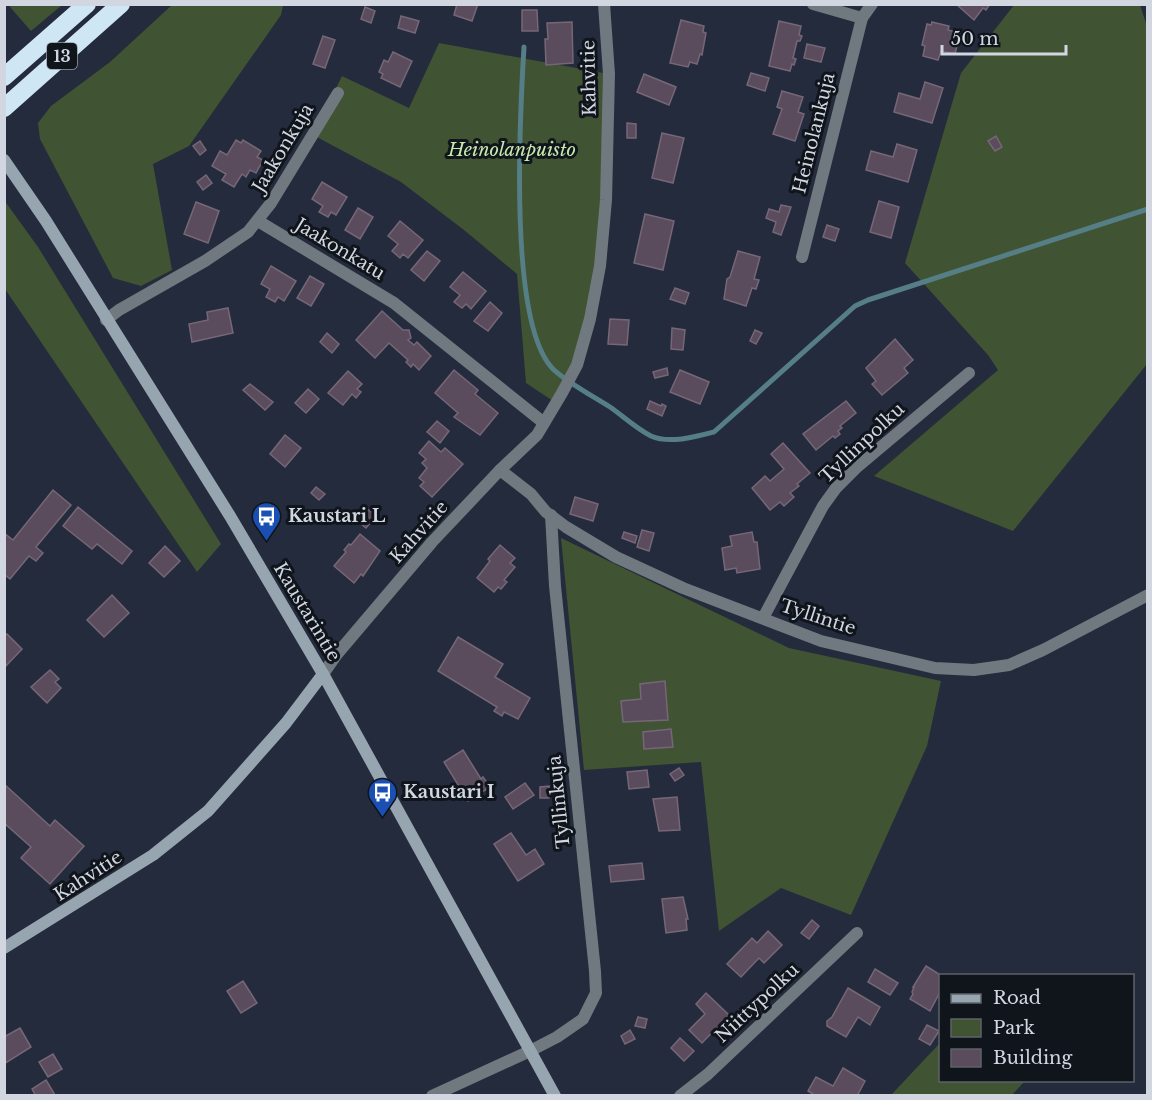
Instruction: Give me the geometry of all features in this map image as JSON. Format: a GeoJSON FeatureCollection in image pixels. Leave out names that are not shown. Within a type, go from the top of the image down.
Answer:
{"type":"FeatureCollection","features":[{"type":"Feature","properties":{"kind":"highway","name":"13"},"geometry":{"type":"LineString","coordinates":[[4,77],[87,4]]}},
{"type":"Feature","properties":{"kind":"highway","name":"13"},"geometry":{"type":"LineString","coordinates":[[4,108],[121,4]]}},
{"type":"Feature","properties":{"kind":"street","name":"Kahvitie"},"geometry":{"type":"LineString","coordinates":[[4,948],[153,855],[208,811],[286,723],[337,654],[432,542],[500,470],[537,435],[577,365],[590,319],[600,266],[606,201],[609,74],[604,4]]}},
{"type":"Feature","properties":{"kind":"street"},"geometry":{"type":"LineString","coordinates":[[813,4],[862,18],[872,4]]}},
{"type":"Feature","properties":{"kind":"street","name":"Heinolankuja"},"geometry":{"type":"LineString","coordinates":[[802,256],[862,18]]}},
{"type":"Feature","properties":{"kind":"street","name":"Jaakonkuja"},"geometry":{"type":"LineString","coordinates":[[258,221],[296,164],[338,93]]}},
{"type":"Feature","properties":{"kind":"street","name":"Kaustarintie"},"geometry":{"type":"LineString","coordinates":[[4,160],[46,221],[230,516],[323,674],[555,1095]]}},
{"type":"Feature","properties":{"kind":"street"},"geometry":{"type":"LineString","coordinates":[[106,320],[119,310],[205,261],[248,232],[258,221]]}},
{"type":"Feature","properties":{"kind":"street","name":"Jaakonkatu"},"geometry":{"type":"LineString","coordinates":[[258,221],[394,303],[544,423]]}},
{"type":"Feature","properties":{"kind":"street","name":"Tyllinpolku"},"geometry":{"type":"LineString","coordinates":[[763,618],[823,506],[836,489],[856,468],[969,373]]}},
{"type":"Feature","properties":{"kind":"street","name":"Tyllintie"},"geometry":{"type":"LineString","coordinates":[[500,470],[531,494],[566,528],[616,557],[683,588],[821,641],[935,668],[974,670],[1009,665],[1148,595]]}},
{"type":"Feature","properties":{"kind":"street","name":"Tyllinkuja"},"geometry":{"type":"LineString","coordinates":[[432,1095],[558,1037],[583,1019],[596,993],[556,598],[551,515]]}},
{"type":"Feature","properties":{"kind":"street","name":"Niittypolku"},"geometry":{"type":"LineString","coordinates":[[680,1095],[717,1066],[857,933]]}},
{"type":"Feature","properties":{"kind":"green space"},"geometry":{"type":"Polygon","coordinates":[[[11,4],[62,5],[31,31],[10,7],[11,4]]]}},
{"type":"Feature","properties":{"kind":"green space"},"geometry":{"type":"Polygon","coordinates":[[[172,5],[283,5],[281,15],[189,146],[153,164],[172,270],[141,286],[113,278],[40,139],[38,123],[51,106],[110,62],[172,5]]]}},
{"type":"Feature","properties":{"kind":"green space"},"geometry":{"type":"Polygon","coordinates":[[[1014,5],[1140,5],[1148,29],[1147,364],[1013,531],[874,476],[998,370],[988,355],[905,263],[961,73],[1014,5]]]}},
{"type":"Feature","properties":{"kind":"green space","name":"Heinolanpuisto"},"geometry":{"type":"Polygon","coordinates":[[[439,43],[609,74],[600,266],[577,365],[556,403],[526,383],[517,274],[401,182],[313,135],[342,76],[409,108],[439,43]]]}},
{"type":"Feature","properties":{"kind":"green space"},"geometry":{"type":"Polygon","coordinates":[[[4,200],[38,247],[221,544],[197,572],[5,289],[4,200]]]}},
{"type":"Feature","properties":{"kind":"green space"},"geometry":{"type":"Polygon","coordinates":[[[561,538],[789,648],[941,681],[927,746],[851,915],[781,888],[719,931],[701,762],[584,770],[561,538]]]}},
{"type":"Feature","properties":{"kind":"green space"},"geometry":{"type":"Polygon","coordinates":[[[939,1044],[939,1082],[1024,1082],[1012,1095],[891,1095],[939,1044]]]}},
{"type":"Feature","properties":{"kind":"building"},"geometry":{"type":"Polygon","coordinates":[[[457,4],[478,4],[472,21],[454,15],[457,4]]]}},
{"type":"Feature","properties":{"kind":"building"},"geometry":{"type":"Polygon","coordinates":[[[956,4],[990,4],[986,10],[983,8],[974,20],[956,4]]]}},
{"type":"Feature","properties":{"kind":"building"},"geometry":{"type":"Polygon","coordinates":[[[365,7],[375,11],[371,23],[361,19],[365,7]]]}},
{"type":"Feature","properties":{"kind":"building"},"geometry":{"type":"Polygon","coordinates":[[[522,10],[537,10],[538,31],[522,31],[522,10]]]}},
{"type":"Feature","properties":{"kind":"building"},"geometry":{"type":"Polygon","coordinates":[[[401,16],[419,21],[415,33],[398,28],[401,16]]]}},
{"type":"Feature","properties":{"kind":"building"},"geometry":{"type":"Polygon","coordinates":[[[681,20],[704,26],[703,32],[706,33],[702,55],[700,54],[697,64],[690,62],[688,67],[670,63],[681,20]]]}},
{"type":"Feature","properties":{"kind":"building"},"geometry":{"type":"Polygon","coordinates":[[[779,21],[801,26],[799,35],[802,36],[800,41],[797,41],[793,58],[796,59],[790,71],[769,66],[779,21]]]}},
{"type":"Feature","properties":{"kind":"building"},"geometry":{"type":"Polygon","coordinates":[[[572,22],[573,63],[546,65],[547,23],[572,22]]]}},
{"type":"Feature","properties":{"kind":"building"},"geometry":{"type":"Polygon","coordinates":[[[932,22],[949,26],[948,30],[960,33],[955,54],[941,51],[938,60],[923,56],[925,46],[922,45],[927,24],[931,25],[932,22]]]}},
{"type":"Feature","properties":{"kind":"building"},"geometry":{"type":"Polygon","coordinates":[[[323,36],[335,40],[325,68],[313,64],[323,36]]]}},
{"type":"Feature","properties":{"kind":"building"},"geometry":{"type":"Polygon","coordinates":[[[807,44],[825,48],[821,62],[804,58],[807,44]]]}},
{"type":"Feature","properties":{"kind":"building"},"geometry":{"type":"Polygon","coordinates":[[[393,52],[412,61],[400,87],[381,78],[383,74],[379,72],[384,60],[388,62],[393,52]]]}},
{"type":"Feature","properties":{"kind":"building"},"geometry":{"type":"Polygon","coordinates":[[[751,73],[769,78],[765,91],[747,85],[751,73]]]}},
{"type":"Feature","properties":{"kind":"building"},"geometry":{"type":"Polygon","coordinates":[[[644,74],[676,87],[669,105],[637,92],[644,74]]]}},
{"type":"Feature","properties":{"kind":"building"},"geometry":{"type":"Polygon","coordinates":[[[925,82],[943,88],[932,123],[894,112],[899,93],[920,99],[925,82]]]}},
{"type":"Feature","properties":{"kind":"building"},"geometry":{"type":"Polygon","coordinates":[[[782,91],[803,97],[798,112],[804,114],[795,141],[773,134],[782,109],[777,107],[782,91]]]}},
{"type":"Feature","properties":{"kind":"building"},"geometry":{"type":"Polygon","coordinates":[[[627,123],[636,124],[636,138],[627,138],[627,123]]]}},
{"type":"Feature","properties":{"kind":"building"},"geometry":{"type":"Polygon","coordinates":[[[662,133],[684,138],[673,183],[652,178],[662,133]]]}},
{"type":"Feature","properties":{"kind":"building"},"geometry":{"type":"Polygon","coordinates":[[[996,136],[1002,147],[995,151],[988,141],[996,136]]]}},
{"type":"Feature","properties":{"kind":"building"},"geometry":{"type":"Polygon","coordinates":[[[236,140],[241,143],[243,140],[261,151],[257,157],[263,160],[256,173],[250,170],[246,177],[242,174],[234,187],[222,180],[226,174],[212,166],[220,151],[227,155],[236,140]]]}},
{"type":"Feature","properties":{"kind":"building"},"geometry":{"type":"Polygon","coordinates":[[[200,141],[206,150],[200,155],[193,146],[200,141]]]}},
{"type":"Feature","properties":{"kind":"building"},"geometry":{"type":"Polygon","coordinates":[[[897,144],[917,150],[908,182],[866,170],[871,151],[893,157],[897,144]]]}},
{"type":"Feature","properties":{"kind":"building"},"geometry":{"type":"Polygon","coordinates":[[[206,175],[212,183],[203,190],[197,182],[206,175]]]}},
{"type":"Feature","properties":{"kind":"building"},"geometry":{"type":"Polygon","coordinates":[[[322,182],[347,197],[336,215],[331,212],[328,217],[319,212],[323,206],[312,199],[322,182]]]}},
{"type":"Feature","properties":{"kind":"building"},"geometry":{"type":"Polygon","coordinates":[[[879,201],[899,207],[891,238],[870,232],[879,201]]]}},
{"type":"Feature","properties":{"kind":"building"},"geometry":{"type":"Polygon","coordinates":[[[196,202],[219,211],[208,243],[184,234],[196,202]]]}},
{"type":"Feature","properties":{"kind":"building"},"geometry":{"type":"Polygon","coordinates":[[[781,205],[791,207],[781,235],[773,232],[776,222],[766,218],[769,209],[779,212],[781,205]]]}},
{"type":"Feature","properties":{"kind":"building"},"geometry":{"type":"Polygon","coordinates":[[[358,208],[373,217],[360,239],[345,230],[358,208]]]}},
{"type":"Feature","properties":{"kind":"building"},"geometry":{"type":"Polygon","coordinates":[[[645,214],[674,221],[663,270],[634,263],[645,214]]]}},
{"type":"Feature","properties":{"kind":"building"},"geometry":{"type":"Polygon","coordinates":[[[400,221],[423,240],[408,258],[403,254],[400,258],[392,251],[398,244],[388,236],[400,221]]]}},
{"type":"Feature","properties":{"kind":"building"},"geometry":{"type":"Polygon","coordinates":[[[827,225],[839,229],[835,241],[823,237],[827,225]]]}},
{"type":"Feature","properties":{"kind":"building"},"geometry":{"type":"Polygon","coordinates":[[[427,251],[440,261],[424,281],[411,270],[427,251]]]}},
{"type":"Feature","properties":{"kind":"building"},"geometry":{"type":"Polygon","coordinates":[[[738,251],[760,257],[754,279],[759,280],[756,289],[752,288],[746,306],[724,299],[727,279],[730,277],[738,251]]]}},
{"type":"Feature","properties":{"kind":"building"},"geometry":{"type":"Polygon","coordinates":[[[271,266],[296,281],[284,301],[278,297],[275,302],[266,297],[270,289],[261,284],[271,266]]]}},
{"type":"Feature","properties":{"kind":"building"},"geometry":{"type":"Polygon","coordinates":[[[463,272],[486,291],[471,309],[466,304],[462,308],[454,302],[460,295],[450,287],[463,272]]]}},
{"type":"Feature","properties":{"kind":"building"},"geometry":{"type":"Polygon","coordinates":[[[310,276],[324,284],[311,306],[297,298],[310,276]]]}},
{"type":"Feature","properties":{"kind":"building"},"geometry":{"type":"Polygon","coordinates":[[[675,288],[689,293],[685,304],[670,299],[675,288]]]}},
{"type":"Feature","properties":{"kind":"building"},"geometry":{"type":"Polygon","coordinates":[[[490,302],[502,313],[488,331],[474,321],[490,302]]]}},
{"type":"Feature","properties":{"kind":"building"},"geometry":{"type":"Polygon","coordinates":[[[228,308],[233,333],[192,342],[189,324],[208,320],[207,312],[228,308]]]}},
{"type":"Feature","properties":{"kind":"building"},"geometry":{"type":"Polygon","coordinates":[[[382,311],[403,330],[409,330],[411,338],[408,340],[414,345],[417,342],[431,356],[419,370],[413,364],[411,367],[406,362],[408,360],[389,343],[375,358],[356,340],[382,311]]]}},
{"type":"Feature","properties":{"kind":"building"},"geometry":{"type":"Polygon","coordinates":[[[610,319],[629,320],[627,345],[608,344],[610,319]]]}},
{"type":"Feature","properties":{"kind":"building"},"geometry":{"type":"Polygon","coordinates":[[[672,328],[685,330],[683,350],[671,349],[672,328]]]}},
{"type":"Feature","properties":{"kind":"building"},"geometry":{"type":"Polygon","coordinates":[[[755,330],[762,333],[756,344],[750,341],[755,330]]]}},
{"type":"Feature","properties":{"kind":"building"},"geometry":{"type":"Polygon","coordinates":[[[327,333],[339,344],[332,353],[320,342],[327,333]]]}},
{"type":"Feature","properties":{"kind":"building"},"geometry":{"type":"Polygon","coordinates":[[[895,339],[913,360],[904,368],[908,373],[882,395],[872,384],[876,381],[866,368],[895,339]]]}},
{"type":"Feature","properties":{"kind":"building"},"geometry":{"type":"Polygon","coordinates":[[[667,368],[668,375],[655,378],[653,372],[667,368]]]}},
{"type":"Feature","properties":{"kind":"building"},"geometry":{"type":"Polygon","coordinates":[[[454,370],[478,390],[475,394],[498,413],[480,435],[454,417],[458,413],[435,393],[454,370]]]}},
{"type":"Feature","properties":{"kind":"building"},"geometry":{"type":"Polygon","coordinates":[[[680,370],[709,382],[700,404],[670,392],[680,370]]]}},
{"type":"Feature","properties":{"kind":"building"},"geometry":{"type":"Polygon","coordinates":[[[348,371],[362,384],[357,389],[361,392],[356,398],[352,394],[343,405],[328,393],[348,371]]]}},
{"type":"Feature","properties":{"kind":"building"},"geometry":{"type":"Polygon","coordinates":[[[250,384],[273,402],[265,410],[243,390],[250,384]]]}},
{"type":"Feature","properties":{"kind":"building"},"geometry":{"type":"Polygon","coordinates":[[[308,389],[319,399],[306,413],[295,403],[308,389]]]}},
{"type":"Feature","properties":{"kind":"building"},"geometry":{"type":"Polygon","coordinates":[[[650,401],[666,406],[662,416],[647,409],[650,401]]]}},
{"type":"Feature","properties":{"kind":"building"},"geometry":{"type":"Polygon","coordinates":[[[846,401],[856,413],[840,426],[842,428],[838,431],[840,434],[835,438],[833,436],[816,450],[803,434],[846,401]]]}},
{"type":"Feature","properties":{"kind":"building"},"geometry":{"type":"Polygon","coordinates":[[[437,421],[449,431],[440,443],[427,432],[437,421]]]}},
{"type":"Feature","properties":{"kind":"building"},"geometry":{"type":"Polygon","coordinates":[[[285,435],[301,448],[285,467],[270,454],[285,435]]]}},
{"type":"Feature","properties":{"kind":"building"},"geometry":{"type":"Polygon","coordinates":[[[429,441],[441,452],[445,448],[463,464],[432,497],[420,486],[424,482],[419,478],[427,468],[422,463],[426,459],[419,453],[429,441]]]}},
{"type":"Feature","properties":{"kind":"building"},"geometry":{"type":"Polygon","coordinates":[[[783,443],[810,473],[790,493],[794,497],[784,506],[780,502],[770,510],[752,488],[765,476],[770,481],[784,469],[771,454],[783,443]]]}},
{"type":"Feature","properties":{"kind":"building"},"geometry":{"type":"Polygon","coordinates":[[[316,487],[325,494],[319,500],[311,493],[316,487]]]}},
{"type":"Feature","properties":{"kind":"building"},"geometry":{"type":"Polygon","coordinates":[[[53,490],[71,505],[36,547],[43,553],[36,561],[29,556],[10,579],[4,574],[4,533],[13,540],[53,490]]]}},
{"type":"Feature","properties":{"kind":"building"},"geometry":{"type":"Polygon","coordinates":[[[575,497],[598,504],[593,521],[570,514],[575,497]]]}},
{"type":"Feature","properties":{"kind":"building"},"geometry":{"type":"Polygon","coordinates":[[[364,506],[376,516],[366,528],[354,518],[364,506]]]}},
{"type":"Feature","properties":{"kind":"building"},"geometry":{"type":"Polygon","coordinates":[[[78,507],[132,551],[122,564],[97,544],[92,549],[63,526],[78,507]]]}},
{"type":"Feature","properties":{"kind":"building"},"geometry":{"type":"Polygon","coordinates":[[[642,530],[654,533],[649,551],[637,547],[642,530]]]}},
{"type":"Feature","properties":{"kind":"building"},"geometry":{"type":"Polygon","coordinates":[[[624,532],[637,536],[635,543],[622,538],[624,532]]]}},
{"type":"Feature","properties":{"kind":"building"},"geometry":{"type":"Polygon","coordinates":[[[752,532],[754,542],[757,542],[760,569],[737,573],[736,568],[725,570],[722,548],[732,546],[730,536],[752,532]]]}},
{"type":"Feature","properties":{"kind":"building"},"geometry":{"type":"Polygon","coordinates":[[[360,534],[380,551],[363,576],[361,574],[354,583],[334,566],[346,552],[344,550],[360,534]]]}},
{"type":"Feature","properties":{"kind":"building"},"geometry":{"type":"Polygon","coordinates":[[[500,545],[515,558],[510,563],[515,567],[504,580],[507,582],[501,589],[498,587],[494,592],[477,578],[490,561],[488,559],[500,545]]]}},
{"type":"Feature","properties":{"kind":"building"},"geometry":{"type":"Polygon","coordinates":[[[165,546],[180,561],[164,577],[149,563],[165,546]]]}},
{"type":"Feature","properties":{"kind":"building"},"geometry":{"type":"Polygon","coordinates":[[[112,595],[129,613],[104,637],[87,620],[112,595]]]}},
{"type":"Feature","properties":{"kind":"building"},"geometry":{"type":"Polygon","coordinates":[[[7,634],[22,649],[5,667],[4,636],[7,634]]]}},
{"type":"Feature","properties":{"kind":"building"},"geometry":{"type":"Polygon","coordinates":[[[458,637],[503,664],[495,677],[530,698],[518,719],[504,712],[502,716],[494,711],[497,707],[438,671],[458,637]]]}},
{"type":"Feature","properties":{"kind":"building"},"geometry":{"type":"Polygon","coordinates":[[[50,670],[59,679],[55,682],[61,688],[47,703],[31,687],[50,670]]]}},
{"type":"Feature","properties":{"kind":"building"},"geometry":{"type":"Polygon","coordinates":[[[665,681],[668,720],[623,722],[621,701],[641,699],[640,684],[665,681]]]}},
{"type":"Feature","properties":{"kind":"building"},"geometry":{"type":"Polygon","coordinates":[[[671,729],[673,747],[644,749],[643,732],[671,729]]]}},
{"type":"Feature","properties":{"kind":"building"},"geometry":{"type":"Polygon","coordinates":[[[463,750],[481,779],[483,777],[490,787],[468,801],[444,762],[463,750]]]}},
{"type":"Feature","properties":{"kind":"building"},"geometry":{"type":"Polygon","coordinates":[[[679,768],[684,775],[675,781],[670,774],[679,768]]]}},
{"type":"Feature","properties":{"kind":"building"},"geometry":{"type":"Polygon","coordinates":[[[647,770],[649,787],[629,789],[627,772],[647,770]]]}},
{"type":"Feature","properties":{"kind":"building"},"geometry":{"type":"Polygon","coordinates":[[[525,783],[534,795],[513,809],[505,797],[525,783]]]}},
{"type":"Feature","properties":{"kind":"building"},"geometry":{"type":"Polygon","coordinates":[[[4,784],[50,826],[55,820],[84,846],[50,884],[21,858],[31,847],[4,823],[4,784]]]}},
{"type":"Feature","properties":{"kind":"building"},"geometry":{"type":"Polygon","coordinates":[[[549,786],[549,798],[540,798],[540,787],[549,786]]]}},
{"type":"Feature","properties":{"kind":"building"},"geometry":{"type":"Polygon","coordinates":[[[677,797],[680,830],[659,831],[653,799],[677,797]]]}},
{"type":"Feature","properties":{"kind":"building"},"geometry":{"type":"Polygon","coordinates":[[[511,833],[526,855],[535,849],[544,864],[518,881],[494,844],[511,833]]]}},
{"type":"Feature","properties":{"kind":"building"},"geometry":{"type":"Polygon","coordinates":[[[642,863],[644,879],[611,882],[609,866],[642,863]]]}},
{"type":"Feature","properties":{"kind":"building"},"geometry":{"type":"Polygon","coordinates":[[[683,897],[688,919],[686,919],[687,930],[666,933],[662,899],[683,897]]]}},
{"type":"Feature","properties":{"kind":"building"},"geometry":{"type":"Polygon","coordinates":[[[812,920],[819,926],[809,939],[801,933],[812,920]]]}},
{"type":"Feature","properties":{"kind":"building"},"geometry":{"type":"Polygon","coordinates":[[[768,931],[782,945],[764,963],[759,958],[741,977],[727,964],[752,938],[757,943],[768,931]]]}},
{"type":"Feature","properties":{"kind":"building"},"geometry":{"type":"Polygon","coordinates":[[[926,966],[939,974],[939,994],[930,1011],[910,999],[913,987],[926,966]]]}},
{"type":"Feature","properties":{"kind":"building"},"geometry":{"type":"Polygon","coordinates":[[[875,969],[898,983],[890,995],[868,982],[875,969]]]}},
{"type":"Feature","properties":{"kind":"building"},"geometry":{"type":"Polygon","coordinates":[[[243,981],[257,1003],[241,1013],[227,991],[243,981]]]}},
{"type":"Feature","properties":{"kind":"building"},"geometry":{"type":"Polygon","coordinates":[[[848,988],[880,1007],[870,1025],[858,1017],[846,1037],[827,1026],[827,1021],[832,1017],[848,988]]]}},
{"type":"Feature","properties":{"kind":"building"},"geometry":{"type":"Polygon","coordinates":[[[706,993],[729,1015],[702,1043],[689,1030],[705,1014],[696,1004],[706,993]]]}},
{"type":"Feature","properties":{"kind":"building"},"geometry":{"type":"Polygon","coordinates":[[[638,1017],[647,1019],[645,1028],[635,1026],[638,1017]]]}},
{"type":"Feature","properties":{"kind":"building"},"geometry":{"type":"Polygon","coordinates":[[[927,1025],[939,1031],[930,1045],[919,1039],[927,1025]]]}},
{"type":"Feature","properties":{"kind":"building"},"geometry":{"type":"Polygon","coordinates":[[[20,1028],[31,1047],[4,1064],[4,1037],[20,1028]]]}},
{"type":"Feature","properties":{"kind":"building"},"geometry":{"type":"Polygon","coordinates":[[[630,1030],[635,1039],[625,1044],[621,1036],[630,1030]]]}},
{"type":"Feature","properties":{"kind":"building"},"geometry":{"type":"Polygon","coordinates":[[[680,1038],[694,1051],[684,1061],[671,1048],[680,1038]]]}},
{"type":"Feature","properties":{"kind":"building"},"geometry":{"type":"Polygon","coordinates":[[[53,1054],[62,1069],[48,1077],[39,1062],[53,1054]]]}},
{"type":"Feature","properties":{"kind":"building"},"geometry":{"type":"Polygon","coordinates":[[[843,1068],[865,1081],[857,1096],[816,1096],[808,1091],[816,1077],[833,1086],[843,1068]]]}},
{"type":"Feature","properties":{"kind":"building"},"geometry":{"type":"Polygon","coordinates":[[[46,1080],[55,1095],[36,1096],[32,1089],[46,1080]]]}},
{"type":"Feature","properties":{"kind":"waterway"},"geometry":{"type":"LineString","coordinates":[[524,47],[520,216],[529,309],[539,345],[558,374],[641,430],[658,438],[682,439],[714,432],[855,306],[1148,209]]}},
{"type":"Feature","properties":{"kind":"place","name":"Kaustari L"},"geometry":{"type":"Point","coordinates":[267,542]}},
{"type":"Feature","properties":{"kind":"place","name":"Kaustari I"},"geometry":{"type":"Point","coordinates":[382,818]}}]}
